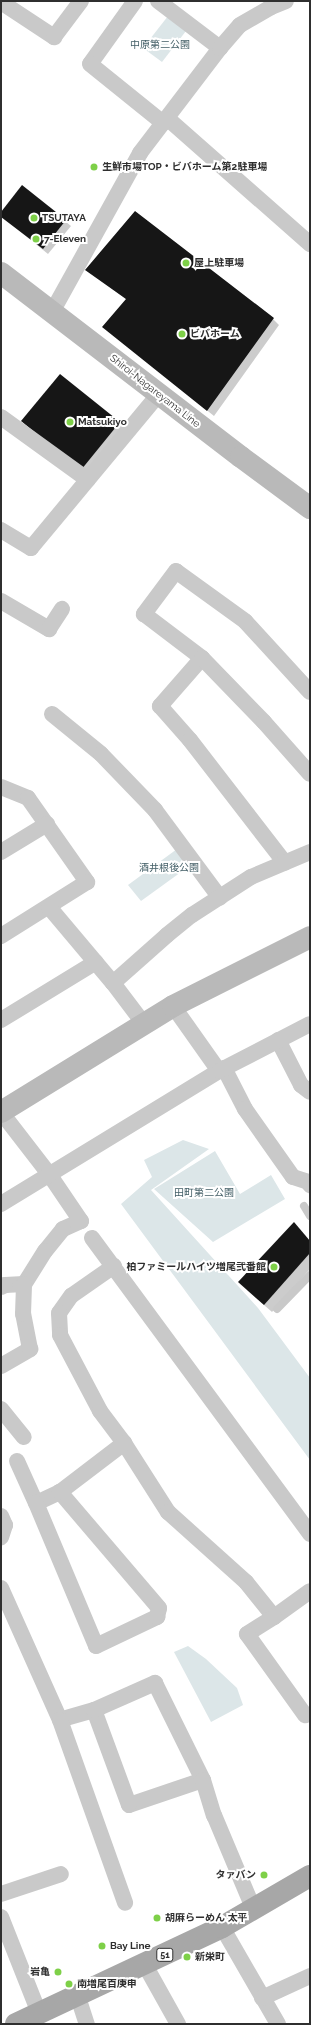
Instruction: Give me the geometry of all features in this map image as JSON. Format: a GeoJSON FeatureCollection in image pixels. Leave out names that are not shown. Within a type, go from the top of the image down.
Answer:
{"type":"FeatureCollection","features":[{"type":"Feature","properties":{"kind":"main road","name":"Shiroi-Nagareyama Line"},"geometry":{"type":"LineString","coordinates":[[1,273],[310,508]]}},
{"type":"Feature","properties":{"kind":"main road"},"geometry":{"type":"LineString","coordinates":[[1,1112],[173,1006],[310,937]]}},
{"type":"Feature","properties":{"kind":"main road","name":"51"},"geometry":{"type":"LineString","coordinates":[[16,2024],[222,1927],[254,1910],[310,1876]]}},
{"type":"Feature","properties":{"kind":"street"},"geometry":{"type":"LineString","coordinates":[[1,2],[54,37],[81,1]]}},
{"type":"Feature","properties":{"kind":"street"},"geometry":{"type":"LineString","coordinates":[[135,1],[90,64],[165,120],[310,244]]}},
{"type":"Feature","properties":{"kind":"street"},"geometry":{"type":"LineString","coordinates":[[158,1],[220,48]]}},
{"type":"Feature","properties":{"kind":"street"},"geometry":{"type":"LineString","coordinates":[[52,312],[140,153],[220,48],[245,21],[271,6],[286,1]]}},
{"type":"Feature","properties":{"kind":"street"},"geometry":{"type":"LineString","coordinates":[[1,530],[31,548],[159,394]]}},
{"type":"Feature","properties":{"kind":"street"},"geometry":{"type":"LineString","coordinates":[[1,417],[88,480]]}},
{"type":"Feature","properties":{"kind":"street"},"geometry":{"type":"LineString","coordinates":[[310,692],[245,621],[176,571],[144,614],[202,658],[264,722],[310,774]]}},
{"type":"Feature","properties":{"kind":"street"},"geometry":{"type":"LineString","coordinates":[[1,602],[49,629],[62,609]]}},
{"type":"Feature","properties":{"kind":"street"},"geometry":{"type":"LineString","coordinates":[[202,658],[160,706],[190,740],[285,863]]}},
{"type":"Feature","properties":{"kind":"street"},"geometry":{"type":"LineString","coordinates":[[52,714],[101,754],[155,810],[220,898]]}},
{"type":"Feature","properties":{"kind":"street"},"geometry":{"type":"LineString","coordinates":[[1,787],[28,798],[87,882],[1,936]]}},
{"type":"Feature","properties":{"kind":"street"},"geometry":{"type":"LineString","coordinates":[[1,852],[46,824]]}},
{"type":"Feature","properties":{"kind":"street"},"geometry":{"type":"LineString","coordinates":[[114,982],[192,915],[251,877],[310,852]]}},
{"type":"Feature","properties":{"kind":"street"},"geometry":{"type":"LineString","coordinates":[[49,907],[114,982],[144,1024]]}},
{"type":"Feature","properties":{"kind":"street"},"geometry":{"type":"LineString","coordinates":[[1,1020],[96,962]]}},
{"type":"Feature","properties":{"kind":"street"},"geometry":{"type":"LineString","coordinates":[[173,1006],[221,1069],[244,1109],[293,1177],[308,1182],[310,1185]]}},
{"type":"Feature","properties":{"kind":"street"},"geometry":{"type":"LineString","coordinates":[[1,1204],[221,1069],[310,1024]]}},
{"type":"Feature","properties":{"kind":"street"},"geometry":{"type":"LineString","coordinates":[[278,1040],[301,1085],[310,1092]]}},
{"type":"Feature","properties":{"kind":"street"},"geometry":{"type":"LineString","coordinates":[[1,1112],[49,1174],[81,1221],[63,1229],[45,1251],[24,1284],[23,1314],[30,1349],[1,1366]]}},
{"type":"Feature","properties":{"kind":"street"},"geometry":{"type":"LineString","coordinates":[[92,1238],[310,1534]]}},
{"type":"Feature","properties":{"kind":"street"},"geometry":{"type":"LineString","coordinates":[[114,1266],[71,1296],[59,1313],[60,1335],[100,1411],[124,1443],[168,1512],[246,1582],[274,1617]]}},
{"type":"Feature","properties":{"kind":"street"},"geometry":{"type":"LineString","coordinates":[[1,1288],[5,1285],[24,1284]]}},
{"type":"Feature","properties":{"kind":"street"},"geometry":{"type":"LineString","coordinates":[[1,1409],[24,1437]]}},
{"type":"Feature","properties":{"kind":"street"},"geometry":{"type":"LineString","coordinates":[[36,1503],[60,1492],[124,1443]]}},
{"type":"Feature","properties":{"kind":"street"},"geometry":{"type":"LineString","coordinates":[[17,1461],[96,1646],[157,1617],[159,1608],[60,1492]]}},
{"type":"Feature","properties":{"kind":"street"},"geometry":{"type":"LineString","coordinates":[[1,1516],[5,1525],[1,1537]]}},
{"type":"Feature","properties":{"kind":"street"},"geometry":{"type":"LineString","coordinates":[[1,1588],[60,1720],[125,1903]]}},
{"type":"Feature","properties":{"kind":"street"},"geometry":{"type":"LineString","coordinates":[[305,1715],[247,1634],[310,1591]]}},
{"type":"Feature","properties":{"kind":"street"},"geometry":{"type":"LineString","coordinates":[[60,1720],[94,1710],[155,1684],[203,1780],[214,1816],[254,1910]]}},
{"type":"Feature","properties":{"kind":"street"},"geometry":{"type":"LineString","coordinates":[[94,1710],[128,1805],[203,1780]]}},
{"type":"Feature","properties":{"kind":"street"},"geometry":{"type":"LineString","coordinates":[[1,1894],[61,1874]]}},
{"type":"Feature","properties":{"kind":"street"},"geometry":{"type":"LineString","coordinates":[[1,1917],[39,2013]]}},
{"type":"Feature","properties":{"kind":"street"},"geometry":{"type":"LineString","coordinates":[[222,1927],[278,2024]]}},
{"type":"Feature","properties":{"kind":"street"},"geometry":{"type":"LineString","coordinates":[[144,1964],[178,2024]]}},
{"type":"Feature","properties":{"kind":"street"},"geometry":{"type":"LineString","coordinates":[[262,1998],[310,1976]]}},
{"type":"Feature","properties":{"kind":"street"},"geometry":{"type":"LineString","coordinates":[[77,1994],[87,2024]]}},
{"type":"Feature","properties":{"kind":"lane"},"geometry":{"type":"LineString","coordinates":[[304,1206],[310,1216]]}},
{"type":"Feature","properties":{"kind":"lane"},"geometry":{"type":"LineString","coordinates":[[277,1309],[310,1275]]}},
{"type":"Feature","properties":{"kind":"green space","name":"中原第二公園"},"geometry":{"type":"Polygon","coordinates":[[[168,16],[186,31],[162,62],[143,48],[168,16]]]}},
{"type":"Feature","properties":{"kind":"green space","name":"酒井根後公園"},"geometry":{"type":"Polygon","coordinates":[[[177,849],[188,867],[141,901],[128,885],[177,849]]]}},
{"type":"Feature","properties":{"kind":"green space"},"geometry":{"type":"Polygon","coordinates":[[[183,1140],[209,1149],[151,1190],[258,1308],[310,1378],[310,1460],[121,1204],[152,1177],[144,1160],[183,1140]]]}},
{"type":"Feature","properties":{"kind":"green space","name":"田町第二公園"},"geometry":{"type":"Polygon","coordinates":[[[215,1151],[240,1194],[271,1175],[285,1199],[213,1242],[154,1189],[215,1151]]]}},
{"type":"Feature","properties":{"kind":"green space"},"geometry":{"type":"Polygon","coordinates":[[[188,1646],[206,1659],[237,1688],[243,1705],[211,1722],[174,1652],[188,1646]]]}},
{"type":"Feature","properties":{"kind":"building","name":"TSUTAYA"},"geometry":{"type":"Polygon","coordinates":[[[22,185],[66,220],[43,249],[1,217],[1,212],[22,185]]]}},
{"type":"Feature","properties":{"kind":"building"},"geometry":{"type":"Polygon","coordinates":[[[135,211],[274,318],[207,411],[102,327],[126,299],[85,270],[135,211]]]}},
{"type":"Feature","properties":{"kind":"building","name":"Matsukiyo"},"geometry":{"type":"Polygon","coordinates":[[[60,374],[120,422],[81,470],[21,421],[60,374]]]}},
{"type":"Feature","properties":{"kind":"building","name":"柏ファミールハイツ増尾弐番館"},"geometry":{"type":"Polygon","coordinates":[[[294,1222],[310,1241],[310,1253],[264,1305],[238,1282],[294,1222]]]}},
{"type":"Feature","properties":{"kind":"place","name":"生鮮市場TOP・ビバホーム第2駐車場"},"geometry":{"type":"Point","coordinates":[94,167]}},
{"type":"Feature","properties":{"kind":"place","name":"TSUTAYA"},"geometry":{"type":"Point","coordinates":[34,218]}},
{"type":"Feature","properties":{"kind":"place","name":"7-Eleven"},"geometry":{"type":"Point","coordinates":[36,239]}},
{"type":"Feature","properties":{"kind":"place","name":"屋上駐車場"},"geometry":{"type":"Point","coordinates":[186,263]}},
{"type":"Feature","properties":{"kind":"place","name":"ビバホーム"},"geometry":{"type":"Point","coordinates":[182,334]}},
{"type":"Feature","properties":{"kind":"place","name":"Matsukiyo"},"geometry":{"type":"Point","coordinates":[70,422]}},
{"type":"Feature","properties":{"kind":"place","name":"柏ファミールハイツ増尾弐番館"},"geometry":{"type":"Point","coordinates":[274,1267]}},
{"type":"Feature","properties":{"kind":"place","name":"タァバン"},"geometry":{"type":"Point","coordinates":[264,1875]}},
{"type":"Feature","properties":{"kind":"place","name":"胡麻らーめん 太平"},"geometry":{"type":"Point","coordinates":[157,1918]}},
{"type":"Feature","properties":{"kind":"place","name":"Bay Line"},"geometry":{"type":"Point","coordinates":[102,1946]}},
{"type":"Feature","properties":{"kind":"place","name":"新栄町"},"geometry":{"type":"Point","coordinates":[187,1957]}},
{"type":"Feature","properties":{"kind":"place","name":"岩亀"},"geometry":{"type":"Point","coordinates":[58,1972]}},
{"type":"Feature","properties":{"kind":"place","name":"南増尾百庚申"},"geometry":{"type":"Point","coordinates":[69,1984]}}]}
